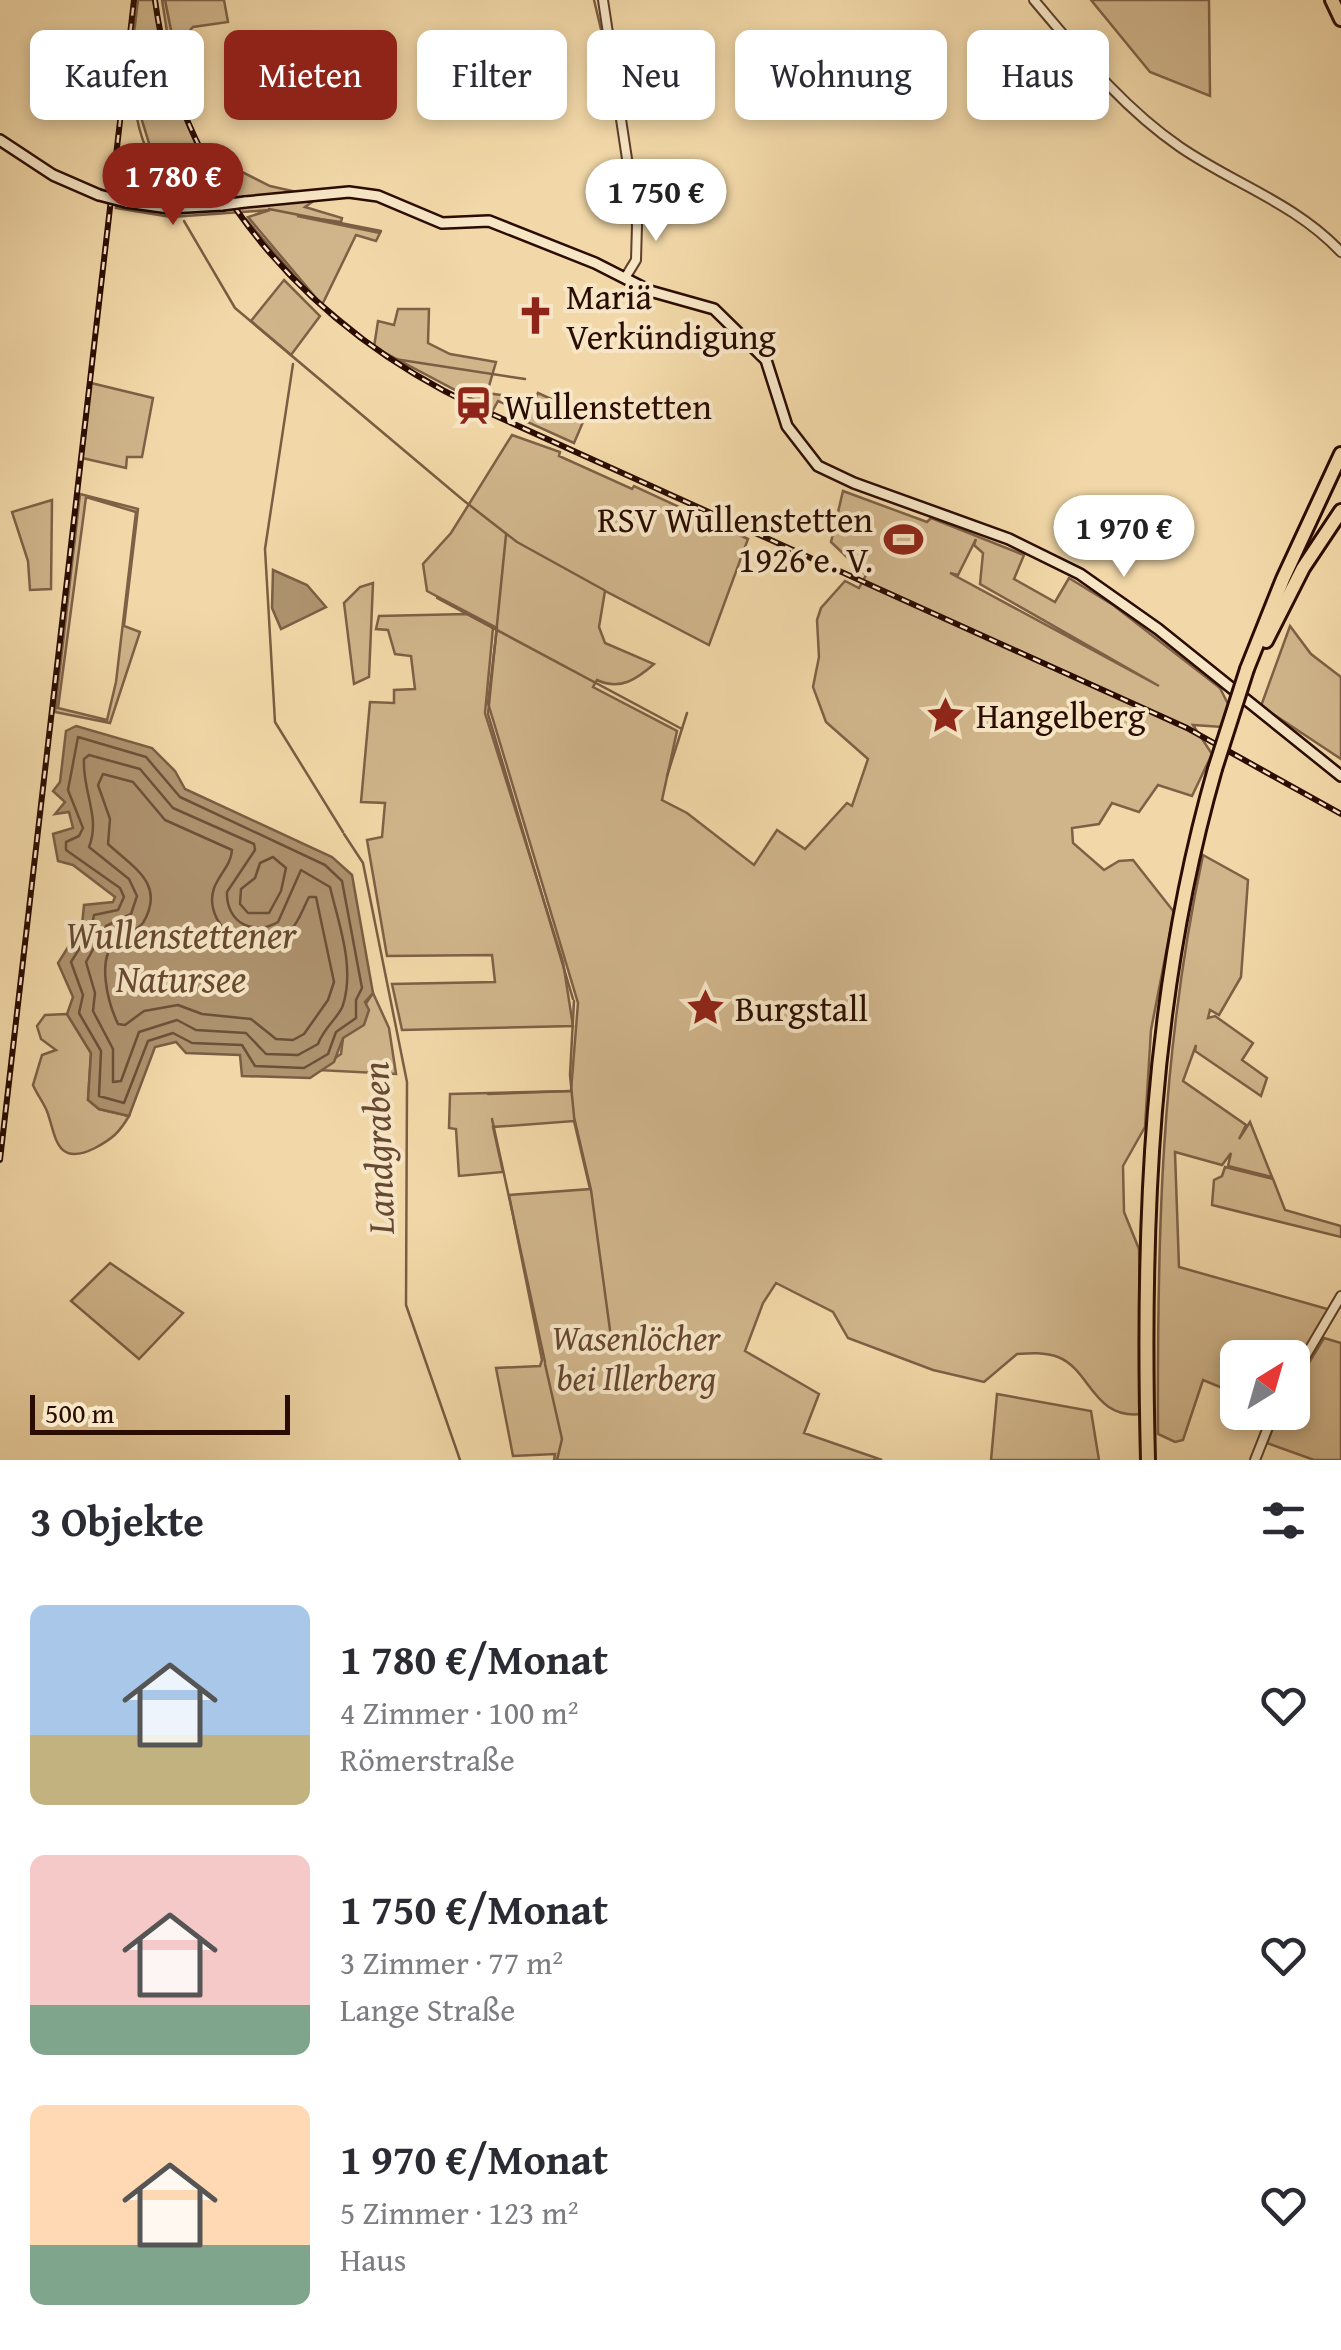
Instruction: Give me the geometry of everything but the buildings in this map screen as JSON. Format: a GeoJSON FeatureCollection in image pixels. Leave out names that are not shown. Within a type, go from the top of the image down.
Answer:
{"type":"FeatureCollection","features":[{"type":"Feature","properties":{"kind":"highway"},"geometry":{"type":"LineString","coordinates":[[1337,2],[1341,19]]}},
{"type":"Feature","properties":{"kind":"highway"},"geometry":{"type":"LineString","coordinates":[[1151,1460],[1148,1185],[1173,972],[1219,769],[1289,564],[1341,454]]}},
{"type":"Feature","properties":{"kind":"highway"},"geometry":{"type":"LineString","coordinates":[[1266,641],[1341,471]]}},
{"type":"Feature","properties":{"kind":"highway"},"geometry":{"type":"LineString","coordinates":[[1251,671],[1303,568],[1341,510]]}},
{"type":"Feature","properties":{"kind":"main road"},"geometry":{"type":"LineString","coordinates":[[0,140],[53,175],[126,202],[168,208],[320,192],[378,196],[433,221],[480,220],[503,225],[650,291],[714,309],[770,366],[786,426],[818,466],[1028,548],[1106,591],[1341,776]]}},
{"type":"Feature","properties":{"kind":"street"},"geometry":{"type":"LineString","coordinates":[[603,0],[637,221],[636,260],[625,278]]}},
{"type":"Feature","properties":{"kind":"street"},"geometry":{"type":"LineString","coordinates":[[1034,0],[1111,90],[1150,125],[1199,159],[1291,209],[1341,252]]}},
{"type":"Feature","properties":{"kind":"street"},"geometry":{"type":"LineString","coordinates":[[1310,1349],[1341,1296]]}},
{"type":"Feature","properties":{"kind":"street"},"geometry":{"type":"LineString","coordinates":[[1254,1460],[1266,1430]]}},
{"type":"Feature","properties":{"kind":"green space"},"geometry":{"type":"Polygon","coordinates":[[[138,0],[153,0],[160,30],[134,30],[138,0]]]}},
{"type":"Feature","properties":{"kind":"green space"},"geometry":{"type":"Polygon","coordinates":[[[162,0],[224,0],[228,22],[190,30],[167,30],[162,0]]]}},
{"type":"Feature","properties":{"kind":"green space"},"geometry":{"type":"Polygon","coordinates":[[[1091,0],[1209,0],[1210,96],[1150,72],[1091,0]]]}},
{"type":"Feature","properties":{"kind":"green space"},"geometry":{"type":"Polygon","coordinates":[[[142,120],[185,120],[198,148],[197,155],[222,162],[270,186],[319,197],[305,207],[342,218],[341,222],[297,216],[380,233],[376,241],[356,235],[322,305],[248,217],[270,210],[171,217],[116,208],[120,182],[155,163],[142,120]]]}},
{"type":"Feature","properties":{"kind":"green space"},"geometry":{"type":"Polygon","coordinates":[[[284,280],[320,316],[291,355],[251,321],[284,280]]]}},
{"type":"Feature","properties":{"kind":"green space"},"geometry":{"type":"Polygon","coordinates":[[[398,309],[429,309],[428,343],[450,354],[496,362],[487,393],[528,399],[525,404],[513,407],[498,401],[493,410],[374,347],[378,321],[394,325],[398,309]]]}},
{"type":"Feature","properties":{"kind":"green space"},"geometry":{"type":"Polygon","coordinates":[[[91,383],[153,398],[142,457],[127,457],[126,468],[82,458],[91,383]]]}},
{"type":"Feature","properties":{"kind":"green space"},"geometry":{"type":"Polygon","coordinates":[[[538,393],[586,415],[574,443],[525,421],[538,393]]]}},
{"type":"Feature","properties":{"kind":"green space","name":"Wasenlöcher bei Illerberg"},"geometry":{"type":"Polygon","coordinates":[[[512,435],[560,452],[559,456],[748,539],[709,645],[605,591],[599,627],[605,643],[654,664],[628,682],[597,680],[593,687],[677,731],[662,800],[687,813],[754,865],[777,830],[805,849],[847,803],[852,806],[868,759],[826,722],[813,687],[821,608],[845,581],[859,588],[866,575],[831,542],[843,491],[927,522],[931,518],[1024,555],[1014,579],[1055,602],[1069,578],[1113,605],[1220,688],[1229,706],[1222,727],[1193,725],[1212,754],[1192,796],[1158,785],[1139,812],[1112,803],[1099,824],[1072,828],[1073,843],[1104,870],[1119,861],[1133,860],[1174,912],[1151,1030],[1145,1127],[1123,1166],[1124,1212],[1139,1249],[1142,1414],[1113,1409],[1069,1363],[1048,1354],[1017,1354],[984,1382],[933,1370],[848,1338],[833,1312],[776,1283],[763,1303],[745,1351],[819,1394],[804,1433],[882,1460],[554,1460],[555,1454],[513,1456],[496,1368],[540,1366],[542,1360],[509,1195],[590,1189],[574,1121],[493,1127],[503,1172],[459,1176],[456,1129],[449,1128],[450,1094],[571,1091],[578,1003],[488,703],[497,628],[427,591],[423,564],[451,533],[512,435]],[[976,539],[958,575],[950,573],[1159,686],[980,584],[983,553],[974,545],[976,539]]]}},
{"type":"Feature","properties":{"kind":"green space"},"geometry":{"type":"Polygon","coordinates":[[[80,494],[138,509],[124,626],[140,632],[110,723],[55,712],[80,494]],[[86,497],[58,708],[107,720],[116,682],[136,512],[86,497]]]}},
{"type":"Feature","properties":{"kind":"green space"},"geometry":{"type":"Polygon","coordinates":[[[52,500],[51,589],[30,590],[28,561],[12,512],[52,500]]]}},
{"type":"Feature","properties":{"kind":"green space"},"geometry":{"type":"Polygon","coordinates":[[[373,583],[369,677],[354,684],[344,603],[360,587],[373,583]]]}},
{"type":"Feature","properties":{"kind":"green space"},"geometry":{"type":"Polygon","coordinates":[[[467,614],[493,628],[485,713],[563,962],[573,1026],[402,1030],[392,984],[495,982],[492,955],[387,956],[367,840],[382,837],[385,803],[361,802],[370,702],[394,703],[394,690],[415,689],[411,656],[395,654],[388,630],[376,629],[379,616],[467,614]]]}},
{"type":"Feature","properties":{"kind":"green space"},"geometry":{"type":"Polygon","coordinates":[[[1290,626],[1311,654],[1341,677],[1341,759],[1261,706],[1290,626]]]}},
{"type":"Feature","properties":{"kind":"green space"},"geometry":{"type":"Polygon","coordinates":[[[1203,855],[1248,880],[1241,977],[1219,1015],[1210,1010],[1208,1018],[1215,1016],[1253,1043],[1242,1060],[1267,1078],[1261,1096],[1195,1051],[1196,1045],[1183,1081],[1246,1125],[1239,1139],[1250,1122],[1272,1177],[1228,1166],[1231,1153],[1222,1165],[1175,1152],[1179,1267],[1331,1310],[1310,1348],[1310,1340],[1220,1340],[1220,1387],[1203,1380],[1183,1440],[1175,1442],[1158,1434],[1159,1287],[1164,1143],[1189,928],[1203,855]]]}},
{"type":"Feature","properties":{"kind":"green space"},"geometry":{"type":"Polygon","coordinates":[[[373,993],[389,1028],[396,1074],[317,1070],[341,1054],[343,1038],[373,993]]]}},
{"type":"Feature","properties":{"kind":"green space"},"geometry":{"type":"Polygon","coordinates":[[[67,1014],[91,1053],[88,1100],[99,1109],[129,1116],[106,1142],[73,1154],[60,1147],[33,1085],[42,1055],[56,1050],[41,1039],[37,1026],[45,1015],[67,1014]]]}},
{"type":"Feature","properties":{"kind":"green space"},"geometry":{"type":"Polygon","coordinates":[[[1225,1167],[1273,1179],[1285,1210],[1341,1226],[1341,1237],[1212,1205],[1214,1180],[1222,1176],[1225,1167]]]}},
{"type":"Feature","properties":{"kind":"green space"},"geometry":{"type":"Polygon","coordinates":[[[110,1263],[183,1313],[139,1359],[71,1301],[110,1263]]]}},
{"type":"Feature","properties":{"kind":"green space"},"geometry":{"type":"Polygon","coordinates":[[[1324,1338],[1341,1343],[1341,1460],[1314,1460],[1267,1443],[1272,1430],[1310,1430],[1310,1361],[1324,1338]]]}},
{"type":"Feature","properties":{"kind":"green space"},"geometry":{"type":"Polygon","coordinates":[[[997,1394],[1091,1411],[1099,1460],[991,1460],[997,1394]]]}},
{"type":"Feature","properties":{"kind":"water"},"geometry":{"type":"Polygon","coordinates":[[[273,570],[307,585],[326,607],[281,629],[272,608],[273,570]]]}},
{"type":"Feature","properties":{"kind":"water","name":"Wullenstettener Natursee"},"geometry":{"type":"Polygon","coordinates":[[[76,726],[152,748],[175,771],[185,789],[332,857],[352,875],[373,993],[365,1002],[369,1010],[364,1025],[343,1038],[334,1062],[310,1078],[242,1076],[240,1055],[186,1053],[176,1042],[155,1047],[129,1116],[99,1109],[88,1100],[91,1053],[67,1014],[73,997],[58,963],[82,925],[84,905],[113,902],[115,897],[73,865],[58,861],[53,834],[73,828],[69,812],[55,814],[65,802],[53,791],[60,782],[66,731],[76,726]]]}},
{"type":"Feature","properties":{"kind":"waterway","name":"Landgraben"},"geometry":{"type":"LineString","coordinates":[[165,0],[171,30]]}},
{"type":"Feature","properties":{"kind":"waterway"},"geometry":{"type":"LineString","coordinates":[[594,0],[601,30]]}},
{"type":"Feature","properties":{"kind":"waterway","name":"Landgraben"},"geometry":{"type":"LineString","coordinates":[[138,120],[151,160],[173,199]]}},
{"type":"Feature","properties":{"kind":"waterway"},"geometry":{"type":"LineString","coordinates":[[269,209],[381,231]]}},
{"type":"Feature","properties":{"kind":"waterway"},"geometry":{"type":"LineString","coordinates":[[246,219],[309,293],[388,358],[525,379]]}},
{"type":"Feature","properties":{"kind":"waterway"},"geometry":{"type":"LineString","coordinates":[[184,221],[235,308],[517,542],[604,590]]}},
{"type":"Feature","properties":{"kind":"waterway","name":"Landgraben"},"geometry":{"type":"LineString","coordinates":[[293,364],[265,549],[275,722],[343,832]]}},
{"type":"Feature","properties":{"kind":"waterway"},"geometry":{"type":"LineString","coordinates":[[506,535],[488,714],[573,999]]}},
{"type":"Feature","properties":{"kind":"waterway"},"geometry":{"type":"LineString","coordinates":[[437,598],[682,729]]}},
{"type":"Feature","properties":{"kind":"waterway"},"geometry":{"type":"LineString","coordinates":[[667,776],[687,713]]}},
{"type":"Feature","properties":{"kind":"waterway","name":"Landgraben"},"geometry":{"type":"LineString","coordinates":[[344,834],[363,863],[407,1082],[406,1305],[460,1460]]}},
{"type":"Feature","properties":{"kind":"waterway"},"geometry":{"type":"LineString","coordinates":[[574,1001],[570,1075],[574,1116]]}},
{"type":"Feature","properties":{"kind":"waterway"},"geometry":{"type":"LineString","coordinates":[[488,1094],[570,1091]]}},
{"type":"Feature","properties":{"kind":"waterway"},"geometry":{"type":"LineString","coordinates":[[574,1117],[591,1190],[610,1330]]}},
{"type":"Feature","properties":{"kind":"waterway"},"geometry":{"type":"LineString","coordinates":[[492,1119],[545,1362]]}},
{"type":"Feature","properties":{"kind":"waterway"},"geometry":{"type":"LineString","coordinates":[[545,1364],[562,1439],[557,1460]]}},
{"type":"Feature","properties":{"kind":"railway"},"geometry":{"type":"LineString","coordinates":[[0,1160],[134,0]]}},
{"type":"Feature","properties":{"kind":"railway"},"geometry":{"type":"LineString","coordinates":[[155,0],[169,68],[192,131],[223,190],[262,243],[307,292],[358,336],[414,374],[474,406],[1187,728],[1341,814]]}},
{"type":"Feature","properties":{"kind":"place","name":"Mariä Verkündigung"},"geometry":{"type":"Point","coordinates":[536,316]}},
{"type":"Feature","properties":{"kind":"place","name":"Wullenstetten"},"geometry":{"type":"Point","coordinates":[474,406]}},
{"type":"Feature","properties":{"kind":"place","name":"RSV Wullenstetten 1926 e. V."},"geometry":{"type":"Point","coordinates":[903,539]}},
{"type":"Feature","properties":{"kind":"place","name":"Hangelberg"},"geometry":{"type":"Point","coordinates":[946,715]}},
{"type":"Feature","properties":{"kind":"place","name":"Burgstall"},"geometry":{"type":"Point","coordinates":[705,1008]}}]}
